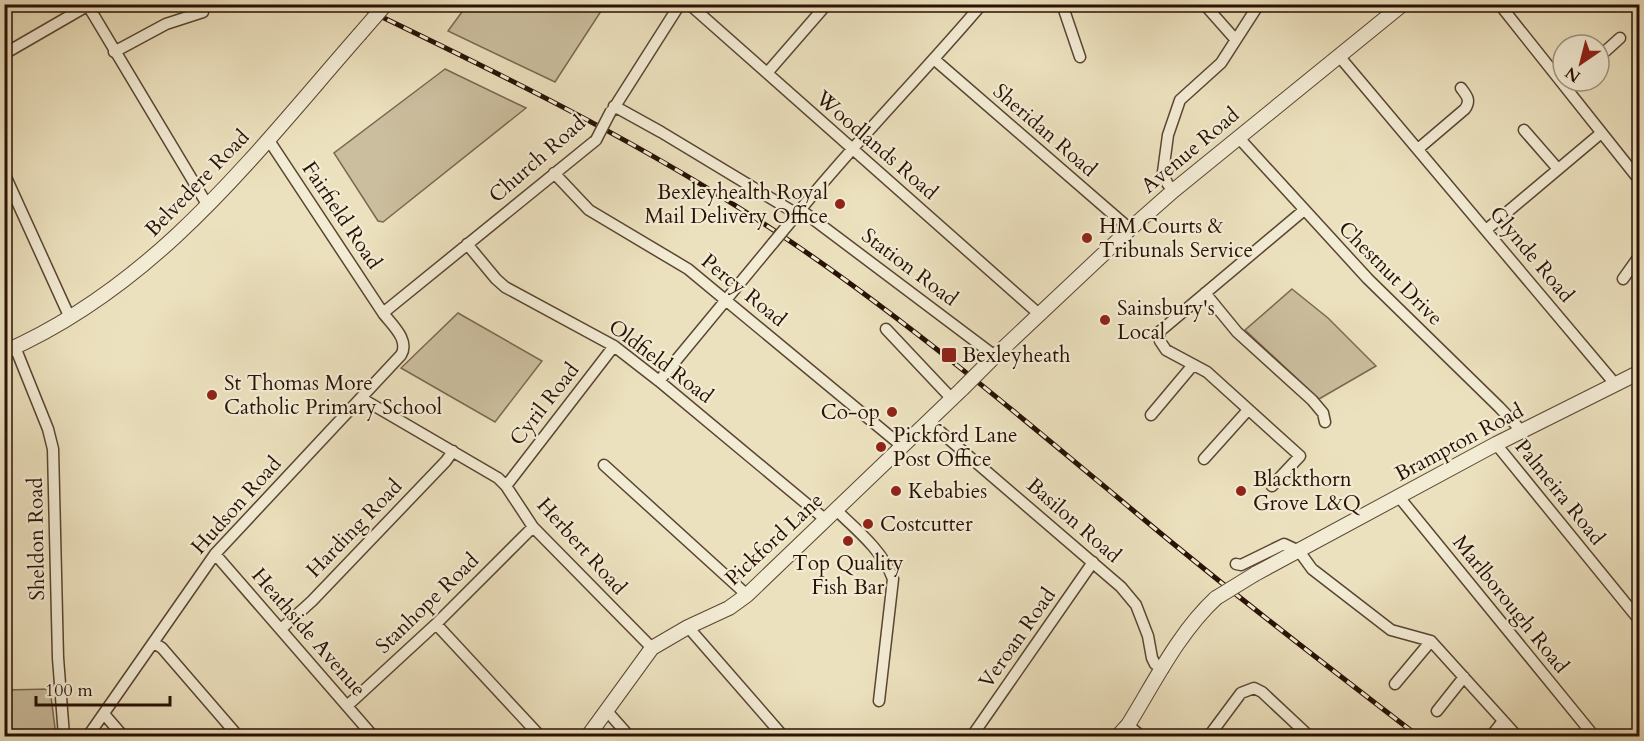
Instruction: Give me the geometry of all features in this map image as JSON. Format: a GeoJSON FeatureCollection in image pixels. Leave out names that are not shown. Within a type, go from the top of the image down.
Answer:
{"type":"FeatureCollection","features":[{"type":"Feature","properties":{"kind":"street","name":"Belvedere Road"},"geometry":{"type":"LineString","coordinates":[[10,349],[70,318],[148,263],[208,206],[386,4]]}},
{"type":"Feature","properties":{"kind":"street","name":"Church Road"},"geometry":{"type":"LineString","coordinates":[[383,313],[596,140],[613,109],[680,4]]}},
{"type":"Feature","properties":{"kind":"street","name":"Woodlands Road"},"geometry":{"type":"LineString","coordinates":[[689,4],[1039,314]]}},
{"type":"Feature","properties":{"kind":"street"},"geometry":{"type":"LineString","coordinates":[[767,73],[827,4]]}},
{"type":"Feature","properties":{"kind":"street"},"geometry":{"type":"LineString","coordinates":[[659,381],[852,149],[935,60],[982,4]]}},
{"type":"Feature","properties":{"kind":"street"},"geometry":{"type":"LineString","coordinates":[[1062,4],[1080,57]]}},
{"type":"Feature","properties":{"kind":"street"},"geometry":{"type":"LineString","coordinates":[[1204,4],[1235,39]]}},
{"type":"Feature","properties":{"kind":"street"},"geometry":{"type":"LineString","coordinates":[[1173,191],[1163,172],[1168,135],[1180,100],[1221,63],[1259,4]]}},
{"type":"Feature","properties":{"kind":"street","name":"Avenue Road"},"geometry":{"type":"LineString","coordinates":[[962,389],[1039,314],[1173,191],[1403,4]]}},
{"type":"Feature","properties":{"kind":"street"},"geometry":{"type":"LineString","coordinates":[[4,54],[87,5],[208,206]]}},
{"type":"Feature","properties":{"kind":"street"},"geometry":{"type":"LineString","coordinates":[[1504,10],[1551,65]]}},
{"type":"Feature","properties":{"kind":"street"},"geometry":{"type":"LineString","coordinates":[[114,52],[166,24],[203,12]]}},
{"type":"Feature","properties":{"kind":"street"},"geometry":{"type":"LineString","coordinates":[[1611,46],[1620,38]]}},
{"type":"Feature","properties":{"kind":"street","name":"Glynde Road"},"geometry":{"type":"LineString","coordinates":[[1339,56],[1616,385]]}},
{"type":"Feature","properties":{"kind":"street","name":"Sheridan Road"},"geometry":{"type":"LineString","coordinates":[[935,60],[1130,229]]}},
{"type":"Feature","properties":{"kind":"street"},"geometry":{"type":"LineString","coordinates":[[1418,149],[1465,109],[1469,103],[1468,97],[1461,88]]}},
{"type":"Feature","properties":{"kind":"street"},"geometry":{"type":"LineString","coordinates":[[1573,93],[1600,134],[1640,181]]}},
{"type":"Feature","properties":{"kind":"street","name":"Station Road"},"geometry":{"type":"LineString","coordinates":[[613,109],[662,132],[797,215],[995,356]]}},
{"type":"Feature","properties":{"kind":"street"},"geometry":{"type":"LineString","coordinates":[[1524,130],[1558,170]]}},
{"type":"Feature","properties":{"kind":"street"},"geometry":{"type":"LineString","coordinates":[[1486,230],[1600,134]]}},
{"type":"Feature","properties":{"kind":"street","name":"Chestnut Drive"},"geometry":{"type":"LineString","coordinates":[[1238,138],[1368,279],[1511,420],[1520,433]]}},
{"type":"Feature","properties":{"kind":"street","name":"Fairfield Road"},"geometry":{"type":"LineString","coordinates":[[268,139],[383,313]]}},
{"type":"Feature","properties":{"kind":"street"},"geometry":{"type":"LineString","coordinates":[[4,173],[70,318]]}},
{"type":"Feature","properties":{"kind":"street","name":"Percy Road"},"geometry":{"type":"LineString","coordinates":[[554,173],[589,210],[688,269],[903,447]]}},
{"type":"Feature","properties":{"kind":"street"},"geometry":{"type":"LineString","coordinates":[[1272,486],[1300,456],[1207,372],[1166,350],[1160,341],[1159,332],[1303,211]]}},
{"type":"Feature","properties":{"kind":"street","name":"Oldfield Road"},"geometry":{"type":"LineString","coordinates":[[466,244],[496,279],[614,346],[831,515],[888,564],[893,579],[879,701]]}},
{"type":"Feature","properties":{"kind":"street"},"geometry":{"type":"LineString","coordinates":[[1623,279],[1640,255]]}},
{"type":"Feature","properties":{"kind":"street"},"geometry":{"type":"LineString","coordinates":[[1205,292],[1237,332],[1312,400],[1323,413],[1325,422]]}},
{"type":"Feature","properties":{"kind":"street","name":"Hudson Road"},"geometry":{"type":"LineString","coordinates":[[88,736],[215,554],[401,355],[405,349],[403,339],[383,313]]}},
{"type":"Feature","properties":{"kind":"street"},"geometry":{"type":"LineString","coordinates":[[886,330],[952,399]]}},
{"type":"Feature","properties":{"kind":"street","name":"Cyril Road"},"geometry":{"type":"LineString","coordinates":[[506,486],[614,346]]}},
{"type":"Feature","properties":{"kind":"street","name":"Sheldon Road"},"geometry":{"type":"LineString","coordinates":[[10,349],[48,429],[53,448],[58,658],[63,736]]}},
{"type":"Feature","properties":{"kind":"street"},"geometry":{"type":"LineString","coordinates":[[1151,414],[1193,365]]}},
{"type":"Feature","properties":{"kind":"street","name":"Brampton Road"},"geometry":{"type":"LineString","coordinates":[[1118,736],[1128,725],[1184,634],[1199,614],[1216,598],[1255,574],[1496,444],[1640,372]]}},
{"type":"Feature","properties":{"kind":"street","name":"Pickford Lane"},"geometry":{"type":"LineString","coordinates":[[588,736],[652,648],[688,627],[729,608],[747,594],[962,389]]}},
{"type":"Feature","properties":{"kind":"street","name":"Herbert Road"},"geometry":{"type":"LineString","coordinates":[[361,398],[498,478],[506,486],[533,527],[652,648]]}},
{"type":"Feature","properties":{"kind":"street"},"geometry":{"type":"LineString","coordinates":[[1204,459],[1248,410]]}},
{"type":"Feature","properties":{"kind":"street","name":"Basilon Road"},"geometry":{"type":"LineString","coordinates":[[929,422],[1121,587],[1136,605],[1148,636],[1152,658],[1155,664],[1163,669]]}},
{"type":"Feature","properties":{"kind":"street","name":"Palmeira Road"},"geometry":{"type":"LineString","coordinates":[[1496,444],[1640,621]]}},
{"type":"Feature","properties":{"kind":"street","name":"Harding Road"},"geometry":{"type":"LineString","coordinates":[[281,630],[446,461],[453,451]]}},
{"type":"Feature","properties":{"kind":"street"},"geometry":{"type":"LineString","coordinates":[[604,465],[747,594]]}},
{"type":"Feature","properties":{"kind":"street","name":"Marlborough Road"},"geometry":{"type":"LineString","coordinates":[[1399,497],[1593,736]]}},
{"type":"Feature","properties":{"kind":"street","name":"Stanhope Road"},"geometry":{"type":"LineString","coordinates":[[347,706],[436,624],[533,527]]}},
{"type":"Feature","properties":{"kind":"street"},"geometry":{"type":"LineString","coordinates":[[1236,564],[1241,565],[1284,544],[1299,551],[1312,569],[1391,630],[1431,641],[1517,736]]}},
{"type":"Feature","properties":{"kind":"street","name":"Heathside Avenue"},"geometry":{"type":"LineString","coordinates":[[215,554],[373,736]]}},
{"type":"Feature","properties":{"kind":"street","name":"Veroan Road"},"geometry":{"type":"LineString","coordinates":[[972,736],[1093,562]]}},
{"type":"Feature","properties":{"kind":"street"},"geometry":{"type":"LineString","coordinates":[[436,624],[540,736]]}},
{"type":"Feature","properties":{"kind":"street"},"geometry":{"type":"LineString","coordinates":[[688,627],[783,736]]}},
{"type":"Feature","properties":{"kind":"street"},"geometry":{"type":"LineString","coordinates":[[1395,684],[1431,641]]}},
{"type":"Feature","properties":{"kind":"street"},"geometry":{"type":"LineString","coordinates":[[154,643],[162,648],[238,736]]}},
{"type":"Feature","properties":{"kind":"street"},"geometry":{"type":"LineString","coordinates":[[1437,711],[1464,677]]}},
{"type":"Feature","properties":{"kind":"street"},"geometry":{"type":"LineString","coordinates":[[1209,736],[1241,693],[1254,688],[1262,692],[1309,736]]}},
{"type":"Feature","properties":{"kind":"street"},"geometry":{"type":"LineString","coordinates":[[606,711],[629,736]]}},
{"type":"Feature","properties":{"kind":"street"},"geometry":{"type":"LineString","coordinates":[[104,714],[123,736]]}},
{"type":"Feature","properties":{"kind":"street"},"geometry":{"type":"LineString","coordinates":[[1491,736],[1503,721]]}},
{"type":"Feature","properties":{"kind":"street"},"geometry":{"type":"LineString","coordinates":[[1128,725],[1141,736]]}},
{"type":"Feature","properties":{"kind":"shaded area"},"geometry":{"type":"Polygon","coordinates":[[[467,5],[605,5],[555,82],[448,31],[467,5]]]}},
{"type":"Feature","properties":{"kind":"shaded area"},"geometry":{"type":"Polygon","coordinates":[[[445,69],[526,108],[383,222],[378,221],[334,153],[445,69]]]}},
{"type":"Feature","properties":{"kind":"shaded area"},"geometry":{"type":"Polygon","coordinates":[[[1292,289],[1328,318],[1376,366],[1319,399],[1245,330],[1292,289]]]}},
{"type":"Feature","properties":{"kind":"shaded area"},"geometry":{"type":"Polygon","coordinates":[[[458,313],[542,361],[495,422],[401,368],[458,313]]]}},
{"type":"Feature","properties":{"kind":"shaded area"},"geometry":{"type":"Polygon","coordinates":[[[50,689],[56,736],[5,736],[5,690],[50,689]]]}},
{"type":"Feature","properties":{"kind":"railway"},"geometry":{"type":"LineString","coordinates":[[355,4],[582,117],[693,180],[800,248],[934,347],[1214,577],[1418,736]]}},
{"type":"Feature","properties":{"kind":"place","name":"Bexleyhealth Royal Mail Delivery Office"},"geometry":{"type":"Point","coordinates":[840,204]}},
{"type":"Feature","properties":{"kind":"place","name":"HM Courts & Tribunals Service"},"geometry":{"type":"Point","coordinates":[1087,238]}},
{"type":"Feature","properties":{"kind":"place","name":"Sainsbury's Local"},"geometry":{"type":"Point","coordinates":[1105,320]}},
{"type":"Feature","properties":{"kind":"place","name":"Bexleyheath"},"geometry":{"type":"Point","coordinates":[949,355]}},
{"type":"Feature","properties":{"kind":"place","name":"St Thomas More Catholic Primary School"},"geometry":{"type":"Point","coordinates":[212,395]}},
{"type":"Feature","properties":{"kind":"place","name":"Co-op"},"geometry":{"type":"Point","coordinates":[892,412]}},
{"type":"Feature","properties":{"kind":"place","name":"Pickford Lane Post Office"},"geometry":{"type":"Point","coordinates":[881,447]}},
{"type":"Feature","properties":{"kind":"place","name":"Kebabies"},"geometry":{"type":"Point","coordinates":[896,491]}},
{"type":"Feature","properties":{"kind":"place","name":"Blackthorn Grove L&Q"},"geometry":{"type":"Point","coordinates":[1241,491]}},
{"type":"Feature","properties":{"kind":"place","name":"Costcutter"},"geometry":{"type":"Point","coordinates":[868,524]}},
{"type":"Feature","properties":{"kind":"place","name":"Top Quality Fish Bar"},"geometry":{"type":"Point","coordinates":[848,541]}}]}
